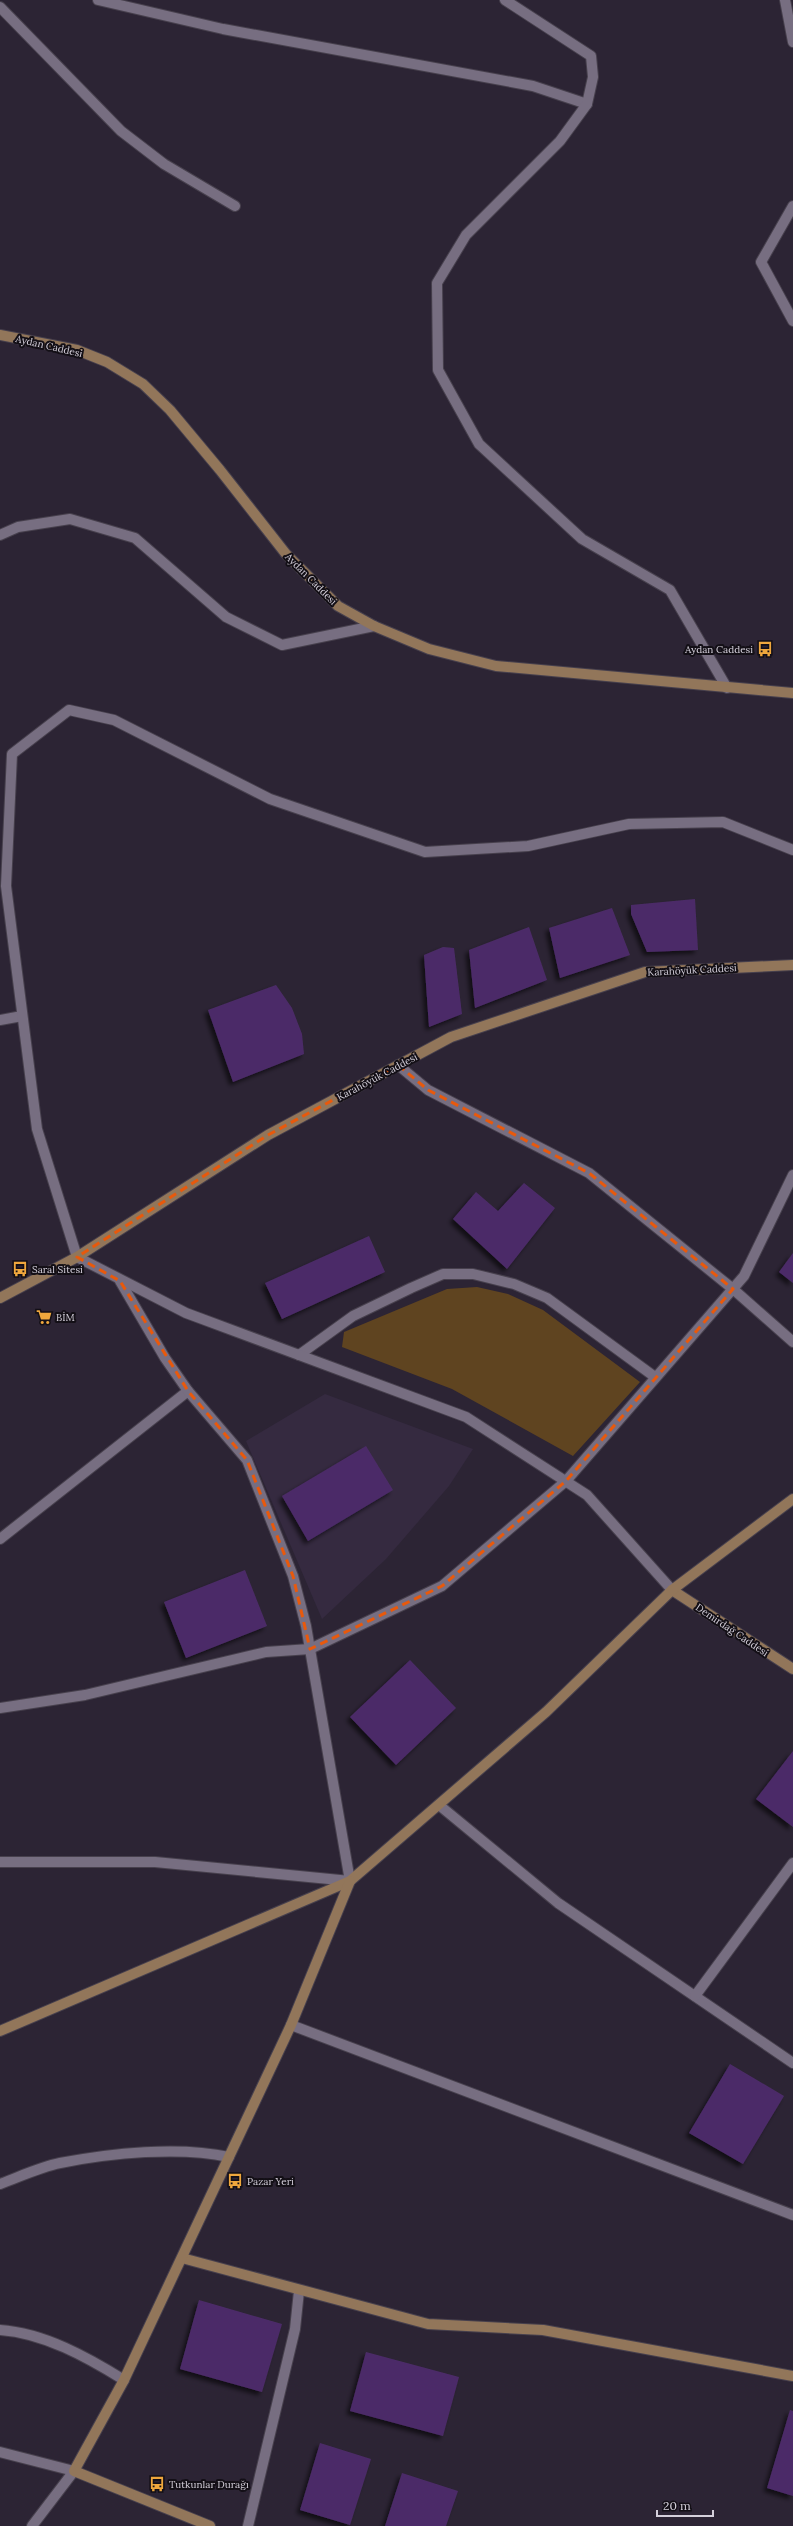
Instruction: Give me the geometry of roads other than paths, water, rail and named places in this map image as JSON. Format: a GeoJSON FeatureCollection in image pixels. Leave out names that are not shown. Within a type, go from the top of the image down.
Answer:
{"type":"FeatureCollection","features":[{"type":"Feature","properties":{"kind":"street"},"geometry":{"type":"LineString","coordinates":[[98,0],[223,28],[533,86],[587,104]]}},
{"type":"Feature","properties":{"kind":"street"},"geometry":{"type":"LineString","coordinates":[[504,0],[590,56],[593,77],[587,104],[560,142],[466,235],[437,283],[438,370],[479,444],[582,539],[670,590],[727,688]]}},
{"type":"Feature","properties":{"kind":"street"},"geometry":{"type":"LineString","coordinates":[[785,0],[793,42]]}},
{"type":"Feature","properties":{"kind":"street"},"geometry":{"type":"LineString","coordinates":[[0,7],[121,131],[164,164],[235,206]]}},
{"type":"Feature","properties":{"kind":"street"},"geometry":{"type":"LineString","coordinates":[[793,206],[761,262],[793,321]]}},
{"type":"Feature","properties":{"kind":"street","name":"Aydan Caddesi"},"geometry":{"type":"LineString","coordinates":[[0,335],[77,350],[106,362],[143,384],[170,410],[220,470],[286,554],[338,606],[374,626],[429,649],[496,666],[793,693]]}},
{"type":"Feature","properties":{"kind":"street"},"geometry":{"type":"LineString","coordinates":[[0,535],[18,527],[70,519],[136,538],[226,617],[282,645],[374,626]]}},
{"type":"Feature","properties":{"kind":"street"},"geometry":{"type":"LineString","coordinates":[[672,1590],[587,1495],[466,1417],[186,1313],[77,1257],[37,1129],[22,1016],[6,886],[12,754],[69,710],[114,720],[270,799],[425,852],[528,846],[629,824],[723,822],[793,850]]}},
{"type":"Feature","properties":{"kind":"street","name":"Karahöyük Caddesi"},"geometry":{"type":"LineString","coordinates":[[0,1298],[77,1257],[268,1135],[451,1037],[645,972],[793,965]]}},
{"type":"Feature","properties":{"kind":"street"},"geometry":{"type":"LineString","coordinates":[[0,1020],[22,1016]]}},
{"type":"Feature","properties":{"kind":"street"},"geometry":{"type":"LineString","coordinates":[[398,1066],[428,1090],[589,1173],[733,1290],[793,1342]]}},
{"type":"Feature","properties":{"kind":"street"},"geometry":{"type":"LineString","coordinates":[[0,1708],[85,1695],[266,1652],[310,1649],[442,1586],[566,1481],[655,1377],[733,1290],[744,1276],[793,1175]]}},
{"type":"Feature","properties":{"kind":"street"},"geometry":{"type":"LineString","coordinates":[[299,1355],[354,1316],[411,1288],[443,1274],[473,1274],[514,1284],[547,1298],[655,1377]]}},
{"type":"Feature","properties":{"kind":"street"},"geometry":{"type":"LineString","coordinates":[[32,2526],[74,2471],[124,2380],[291,2025],[350,1881],[310,1649],[293,1576],[247,1460],[188,1391],[165,1358],[120,1280]]}},
{"type":"Feature","properties":{"kind":"street"},"geometry":{"type":"LineString","coordinates":[[0,1539],[188,1391]]}},
{"type":"Feature","properties":{"kind":"street"},"geometry":{"type":"LineString","coordinates":[[0,2031],[350,1881],[546,1712],[672,1590],[793,1499]]}},
{"type":"Feature","properties":{"kind":"street","name":"Demirdağ Caddesi"},"geometry":{"type":"LineString","coordinates":[[672,1590],[793,1669]]}},
{"type":"Feature","properties":{"kind":"street"},"geometry":{"type":"LineString","coordinates":[[439,1805],[558,1902],[793,2063]]}},
{"type":"Feature","properties":{"kind":"street"},"geometry":{"type":"LineString","coordinates":[[0,1862],[155,1862],[350,1881]]}},
{"type":"Feature","properties":{"kind":"street"},"geometry":{"type":"LineString","coordinates":[[695,1996],[793,1863]]}},
{"type":"Feature","properties":{"kind":"street"},"geometry":{"type":"LineString","coordinates":[[291,2025],[793,2215]]}},
{"type":"Feature","properties":{"kind":"street"},"geometry":{"type":"LineString","coordinates":[[0,2184],[59,2163],[136,2154],[203,2151],[229,2157]]}},
{"type":"Feature","properties":{"kind":"street"},"geometry":{"type":"LineString","coordinates":[[182,2258],[300,2291],[428,2324],[543,2330],[793,2376]]}},
{"type":"Feature","properties":{"kind":"street"},"geometry":{"type":"LineString","coordinates":[[248,2526],[295,2329],[300,2291]]}},
{"type":"Feature","properties":{"kind":"street"},"geometry":{"type":"LineString","coordinates":[[0,2330],[15,2331],[82,2355],[124,2380]]}},
{"type":"Feature","properties":{"kind":"street"},"geometry":{"type":"LineString","coordinates":[[0,2452],[74,2471],[210,2526]]}},
{"type":"Feature","properties":{"kind":"place","name":"Aydan Caddesi"},"geometry":{"type":"Point","coordinates":[765,649]}},
{"type":"Feature","properties":{"kind":"place","name":"Saral Sitesi"},"geometry":{"type":"Point","coordinates":[20,1269]}},
{"type":"Feature","properties":{"kind":"place","name":"BİM"},"geometry":{"type":"Point","coordinates":[44,1317]}},
{"type":"Feature","properties":{"kind":"place","name":"Pazar Yeri"},"geometry":{"type":"Point","coordinates":[235,2181]}},
{"type":"Feature","properties":{"kind":"place","name":"Tutkunlar Durağı"},"geometry":{"type":"Point","coordinates":[157,2484]}}]}
